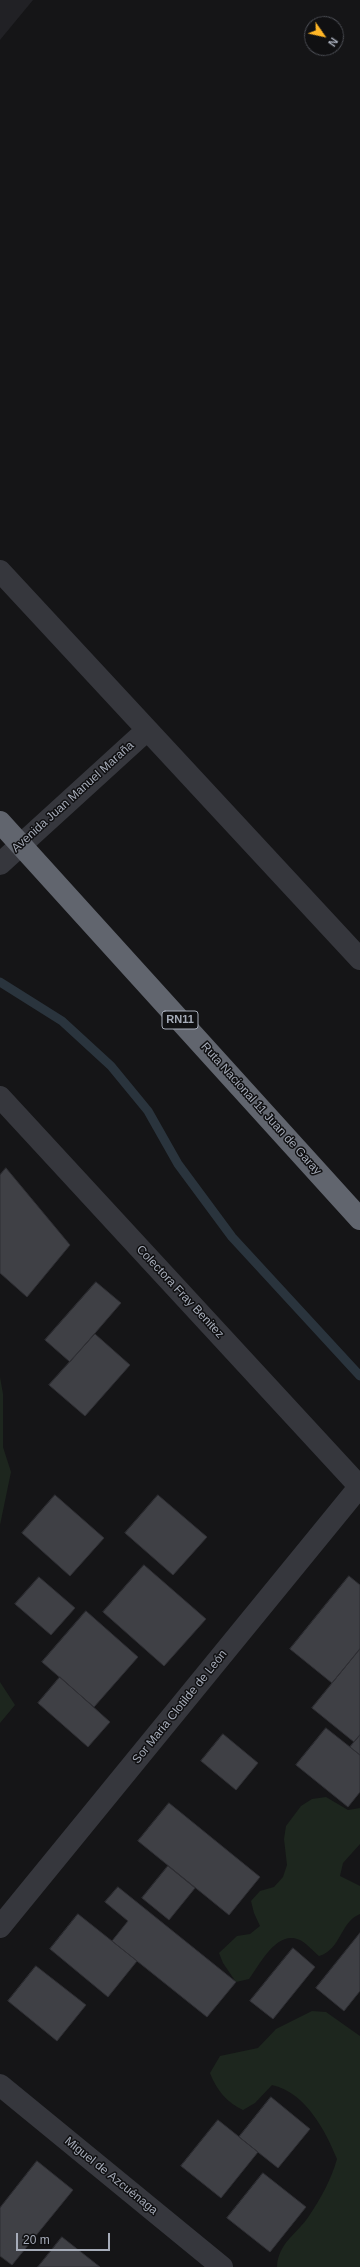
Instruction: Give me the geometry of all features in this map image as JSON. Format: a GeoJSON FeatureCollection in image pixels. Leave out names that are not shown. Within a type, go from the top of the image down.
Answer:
{"type":"FeatureCollection","features":[{"type":"Feature","properties":{"kind":"highway","name":"Ruta Nacional 11 Juan de Garay"},"geometry":{"type":"LineString","coordinates":[[0,822],[360,1219]]}},
{"type":"Feature","properties":{"kind":"street"},"geometry":{"type":"LineString","coordinates":[[0,571],[360,959]]}},
{"type":"Feature","properties":{"kind":"street","name":"Avenida Juan Manuel Maraña"},"geometry":{"type":"LineString","coordinates":[[0,864],[147,730]]}},
{"type":"Feature","properties":{"kind":"street","name":"Colectora Fray Benitez"},"geometry":{"type":"LineString","coordinates":[[0,1097],[360,1486]]}},
{"type":"Feature","properties":{"kind":"street","name":"Sor Maria Clotilde de León"},"geometry":{"type":"LineString","coordinates":[[0,1927],[360,1486]]}},
{"type":"Feature","properties":{"kind":"street","name":"Miguel de Azcuénaga"},"geometry":{"type":"LineString","coordinates":[[0,2085],[222,2267]]}},
{"type":"Feature","properties":{"kind":"shaded area"},"geometry":{"type":"Polygon","coordinates":[[[0,0],[33,0],[0,40],[0,0]]]}},
{"type":"Feature","properties":{"kind":"shaded area"},"geometry":{"type":"Polygon","coordinates":[[[0,1377],[3,1394],[3,1447],[11,1472],[0,1525],[0,1377]]]}},
{"type":"Feature","properties":{"kind":"shaded area"},"geometry":{"type":"Polygon","coordinates":[[[0,1682],[15,1705],[0,1723],[0,1682]]]}},
{"type":"Feature","properties":{"kind":"shaded area"},"geometry":{"type":"Polygon","coordinates":[[[326,1797],[348,1810],[360,1808],[360,1844],[343,1863],[340,1876],[360,1886],[360,1914],[348,1923],[332,1948],[326,1953],[319,1956],[300,1940],[292,1938],[284,1939],[270,1950],[249,1979],[236,1982],[223,1963],[219,1953],[237,1936],[250,1934],[260,1926],[254,1913],[251,1901],[260,1891],[274,1887],[283,1877],[287,1865],[284,1839],[286,1826],[301,1806],[312,1799],[326,1797]]]}},
{"type":"Feature","properties":{"kind":"shaded area"},"geometry":{"type":"Polygon","coordinates":[[[312,2011],[326,2012],[360,2036],[360,2267],[277,2267],[278,2259],[284,2245],[309,2216],[318,2202],[329,2182],[337,2159],[327,2136],[313,2114],[295,2096],[284,2089],[272,2085],[255,2103],[243,2110],[232,2104],[223,2095],[215,2085],[210,2073],[220,2056],[258,2048],[276,2029],[312,2011]]]}},
{"type":"Feature","properties":{"kind":"building"},"geometry":{"type":"Polygon","coordinates":[[[6,1168],[70,1245],[27,1297],[0,1273],[0,1175],[6,1168]]]}},
{"type":"Feature","properties":{"kind":"building"},"geometry":{"type":"Polygon","coordinates":[[[96,1282],[121,1303],[70,1362],[45,1340],[96,1282]]]}},
{"type":"Feature","properties":{"kind":"building"},"geometry":{"type":"Polygon","coordinates":[[[95,1334],[130,1365],[85,1416],[49,1385],[95,1334]]]}},
{"type":"Feature","properties":{"kind":"building"},"geometry":{"type":"Polygon","coordinates":[[[55,1495],[104,1538],[70,1576],[22,1533],[55,1495]]]}},
{"type":"Feature","properties":{"kind":"building"},"geometry":{"type":"Polygon","coordinates":[[[158,1495],[207,1537],[173,1575],[125,1533],[158,1495]]]}},
{"type":"Feature","properties":{"kind":"building"},"geometry":{"type":"Polygon","coordinates":[[[144,1565],[206,1619],[164,1666],[103,1612],[144,1565]]]}},
{"type":"Feature","properties":{"kind":"building"},"geometry":{"type":"Polygon","coordinates":[[[349,1576],[360,1585],[360,1649],[332,1683],[290,1649],[349,1576]]]}},
{"type":"Feature","properties":{"kind":"building"},"geometry":{"type":"Polygon","coordinates":[[[39,1577],[75,1608],[51,1635],[15,1604],[39,1577]]]}},
{"type":"Feature","properties":{"kind":"building"},"geometry":{"type":"Polygon","coordinates":[[[86,1611],[138,1657],[94,1707],[42,1662],[86,1611]]]}},
{"type":"Feature","properties":{"kind":"building"},"geometry":{"type":"Polygon","coordinates":[[[360,1649],[360,1735],[354,1742],[312,1708],[360,1649]]]}},
{"type":"Feature","properties":{"kind":"building"},"geometry":{"type":"Polygon","coordinates":[[[60,1677],[110,1722],[88,1747],[38,1703],[60,1677]]]}},
{"type":"Feature","properties":{"kind":"building"},"geometry":{"type":"Polygon","coordinates":[[[326,1728],[360,1755],[360,1792],[348,1807],[296,1765],[326,1728]]]}},
{"type":"Feature","properties":{"kind":"building"},"geometry":{"type":"Polygon","coordinates":[[[223,1734],[258,1763],[236,1790],[201,1761],[223,1734]]]}},
{"type":"Feature","properties":{"kind":"building"},"geometry":{"type":"Polygon","coordinates":[[[360,1735],[360,1755],[350,1747],[360,1735]]]}},
{"type":"Feature","properties":{"kind":"building"},"geometry":{"type":"Polygon","coordinates":[[[169,1803],[260,1877],[229,1915],[138,1841],[169,1803]]]}},
{"type":"Feature","properties":{"kind":"building"},"geometry":{"type":"Polygon","coordinates":[[[168,1866],[195,1888],[169,1920],[142,1898],[168,1866]]]}},
{"type":"Feature","properties":{"kind":"building"},"geometry":{"type":"Polygon","coordinates":[[[118,1887],[236,1982],[207,2017],[112,1941],[128,1921],[105,1902],[118,1887]]]}},
{"type":"Feature","properties":{"kind":"building"},"geometry":{"type":"Polygon","coordinates":[[[78,1914],[137,1961],[108,1997],[50,1949],[78,1914]]]}},
{"type":"Feature","properties":{"kind":"building"},"geometry":{"type":"Polygon","coordinates":[[[360,1933],[360,1991],[344,2011],[316,1988],[360,1933]]]}},
{"type":"Feature","properties":{"kind":"building"},"geometry":{"type":"Polygon","coordinates":[[[293,1948],[315,1967],[273,2019],[250,2001],[293,1948]]]}},
{"type":"Feature","properties":{"kind":"building"},"geometry":{"type":"Polygon","coordinates":[[[36,1966],[86,2005],[57,2041],[8,2001],[36,1966]]]}},
{"type":"Feature","properties":{"kind":"building"},"geometry":{"type":"Polygon","coordinates":[[[271,2097],[310,2129],[278,2168],[239,2137],[271,2097]]]}},
{"type":"Feature","properties":{"kind":"building"},"geometry":{"type":"Polygon","coordinates":[[[218,2120],[258,2152],[221,2198],[181,2166],[218,2120]]]}},
{"type":"Feature","properties":{"kind":"building"},"geometry":{"type":"Polygon","coordinates":[[[37,2161],[73,2190],[12,2265],[0,2256],[0,2208],[37,2161]]]}},
{"type":"Feature","properties":{"kind":"building"},"geometry":{"type":"Polygon","coordinates":[[[263,2173],[306,2207],[270,2252],[227,2218],[263,2173]]]}},
{"type":"Feature","properties":{"kind":"building"},"geometry":{"type":"Polygon","coordinates":[[[62,2237],[100,2267],[38,2267],[62,2237]]]}},
{"type":"Feature","properties":{"kind":"waterway"},"geometry":{"type":"LineString","coordinates":[[0,982],[62,1021],[111,1066],[148,1111],[178,1164],[232,1237],[360,1376]]}}]}
